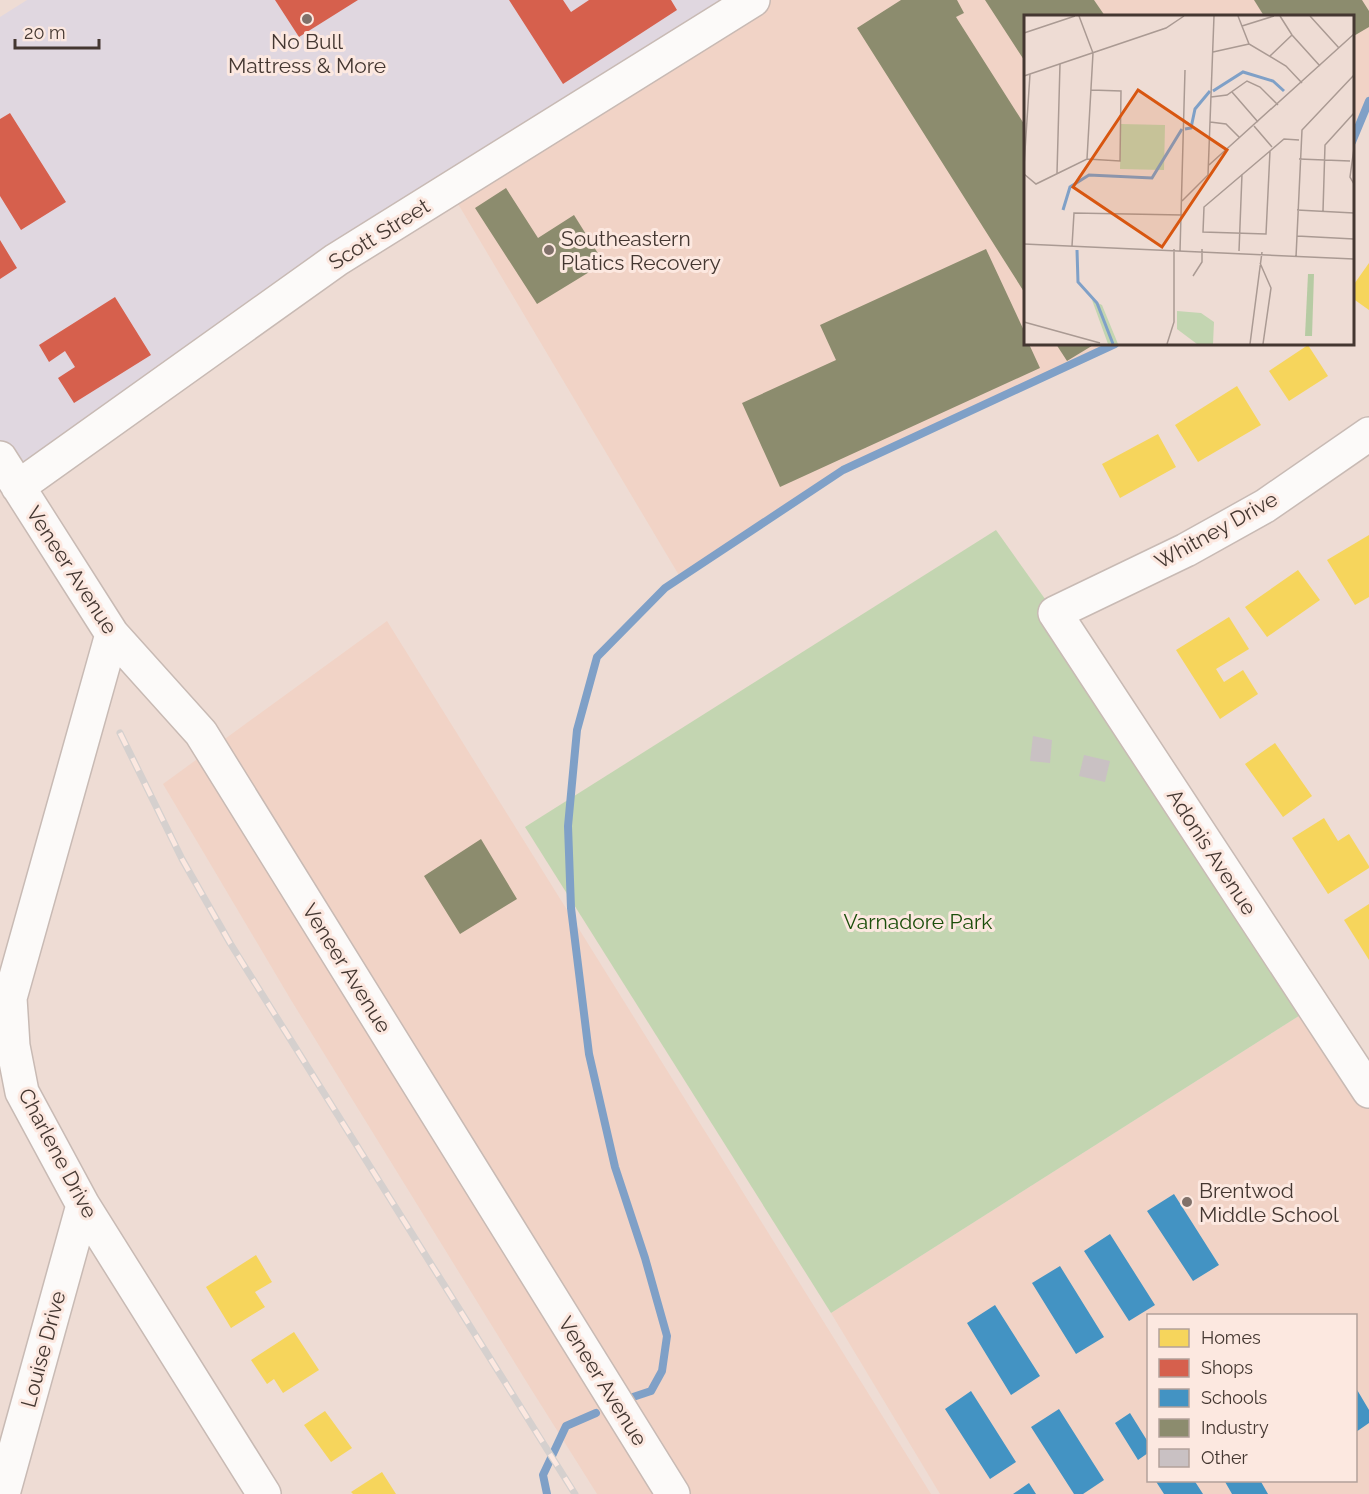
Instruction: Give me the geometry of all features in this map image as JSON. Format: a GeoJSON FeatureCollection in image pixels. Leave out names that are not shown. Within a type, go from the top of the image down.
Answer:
{"type":"FeatureCollection","features":[{"type":"Feature","properties":{"kind":"street","name":"Scott Street"},"geometry":{"type":"LineString","coordinates":[[18,487],[336,260],[753,0]]}},
{"type":"Feature","properties":{"kind":"street","name":"Whitney Drive"},"geometry":{"type":"LineString","coordinates":[[1055,613],[1186,550],[1265,506],[1369,434]]}},
{"type":"Feature","properties":{"kind":"street","name":"Veneer Avenue"},"geometry":{"type":"LineString","coordinates":[[0,458],[112,634],[201,733],[673,1494]]}},
{"type":"Feature","properties":{"kind":"street","name":"Adonis Avenue"},"geometry":{"type":"LineString","coordinates":[[1055,613],[1369,1091]]}},
{"type":"Feature","properties":{"kind":"street","name":"Charlene Drive"},"geometry":{"type":"LineString","coordinates":[[112,634],[10,998],[13,1046],[22,1092],[83,1205],[264,1494]]}},
{"type":"Feature","properties":{"kind":"street","name":"Louise Drive"},"geometry":{"type":"LineString","coordinates":[[3,1494],[83,1205]]}},
{"type":"Feature","properties":{"kind":"shaded area"},"geometry":{"type":"Polygon","coordinates":[[[27,0],[751,0],[18,487],[0,458],[0,17],[27,0]]]}},
{"type":"Feature","properties":{"kind":"shaded area"},"geometry":{"type":"Polygon","coordinates":[[[750,0],[1369,0],[1369,101],[1354,139],[1354,15],[1024,15],[1024,345],[1113,345],[843,470],[680,577],[448,187],[750,0]]]}},
{"type":"Feature","properties":{"kind":"shaded area"},"geometry":{"type":"Polygon","coordinates":[[[387,621],[931,1494],[597,1494],[526,1381],[291,1000],[163,784],[387,621]]]}},
{"type":"Feature","properties":{"kind":"shaded area","name":"Brentwod Middle School"},"geometry":{"type":"Polygon","coordinates":[[[1313,1007],[1369,1092],[1369,1494],[940,1494],[831,1313],[1313,1007]]]}},
{"type":"Feature","properties":{"kind":"green space","name":"Varnadore Park"},"geometry":{"type":"Polygon","coordinates":[[[996,530],[1055,613],[1313,1007],[831,1313],[525,827],[996,530]]]}},
{"type":"Feature","properties":{"kind":"building: Homes"},"geometry":{"type":"Polygon","coordinates":[[[1369,263],[1369,310],[1354,299],[1354,284],[1369,263]]]}},
{"type":"Feature","properties":{"kind":"building: Homes"},"geometry":{"type":"Polygon","coordinates":[[[1308,345],[1328,376],[1289,401],[1269,371],[1308,345]]]}},
{"type":"Feature","properties":{"kind":"building: Homes"},"geometry":{"type":"Polygon","coordinates":[[[1237,386],[1261,425],[1198,462],[1175,425],[1237,386]]]}},
{"type":"Feature","properties":{"kind":"building: Homes"},"geometry":{"type":"Polygon","coordinates":[[[1158,434],[1176,467],[1120,498],[1102,464],[1158,434]]]}},
{"type":"Feature","properties":{"kind":"building: Homes"},"geometry":{"type":"Polygon","coordinates":[[[1369,535],[1369,597],[1355,605],[1327,560],[1369,535]]]}},
{"type":"Feature","properties":{"kind":"building: Homes"},"geometry":{"type":"Polygon","coordinates":[[[1298,570],[1320,600],[1267,637],[1245,607],[1298,570]]]}},
{"type":"Feature","properties":{"kind":"building: Homes"},"geometry":{"type":"Polygon","coordinates":[[[1229,617],[1249,649],[1216,669],[1224,682],[1243,670],[1258,694],[1220,719],[1176,650],[1229,617]]]}},
{"type":"Feature","properties":{"kind":"building: Homes"},"geometry":{"type":"Polygon","coordinates":[[[1275,743],[1312,796],[1283,817],[1245,764],[1275,743]]]}},
{"type":"Feature","properties":{"kind":"building: Homes"},"geometry":{"type":"Polygon","coordinates":[[[1324,818],[1338,841],[1349,834],[1369,866],[1328,894],[1292,838],[1324,818]]]}},
{"type":"Feature","properties":{"kind":"building: Homes"},"geometry":{"type":"Polygon","coordinates":[[[1369,904],[1369,960],[1344,920],[1369,904]]]}},
{"type":"Feature","properties":{"kind":"building: Homes"},"geometry":{"type":"Polygon","coordinates":[[[256,1255],[272,1282],[255,1292],[265,1307],[231,1328],[206,1287],[256,1255]]]}},
{"type":"Feature","properties":{"kind":"building: Homes"},"geometry":{"type":"Polygon","coordinates":[[[294,1332],[319,1370],[283,1393],[274,1379],[267,1384],[251,1360],[294,1332]]]}},
{"type":"Feature","properties":{"kind":"building: Homes"},"geometry":{"type":"Polygon","coordinates":[[[325,1411],[352,1448],[331,1462],[304,1425],[325,1411]]]}},
{"type":"Feature","properties":{"kind":"building: Homes"},"geometry":{"type":"Polygon","coordinates":[[[382,1472],[396,1494],[353,1494],[351,1492],[382,1472]]]}},
{"type":"Feature","properties":{"kind":"building: Shops","name":"No Bull Mattress & More"},"geometry":{"type":"Polygon","coordinates":[[[275,0],[358,0],[299,37],[275,0]]]}},
{"type":"Feature","properties":{"kind":"building: Shops"},"geometry":{"type":"Polygon","coordinates":[[[509,0],[563,0],[571,12],[589,0],[671,0],[677,10],[563,84],[509,0]]]}},
{"type":"Feature","properties":{"kind":"building: Shops"},"geometry":{"type":"Polygon","coordinates":[[[10,113],[66,202],[21,230],[0,196],[0,119],[10,113]]]}},
{"type":"Feature","properties":{"kind":"building: Shops"},"geometry":{"type":"Polygon","coordinates":[[[0,240],[17,268],[0,279],[0,240]]]}},
{"type":"Feature","properties":{"kind":"building: Shops"},"geometry":{"type":"Polygon","coordinates":[[[115,297],[151,355],[74,403],[58,378],[75,367],[65,351],[49,362],[39,345],[115,297]]]}},
{"type":"Feature","properties":{"kind":"building: Schools"},"geometry":{"type":"Polygon","coordinates":[[[1174,1194],[1219,1265],[1193,1281],[1147,1211],[1174,1194]]]}},
{"type":"Feature","properties":{"kind":"building: Schools"},"geometry":{"type":"Polygon","coordinates":[[[1110,1234],[1155,1305],[1129,1321],[1084,1251],[1110,1234]]]}},
{"type":"Feature","properties":{"kind":"building: Schools"},"geometry":{"type":"Polygon","coordinates":[[[1060,1266],[1104,1337],[1076,1354],[1032,1283],[1060,1266]]]}},
{"type":"Feature","properties":{"kind":"building: Schools"},"geometry":{"type":"Polygon","coordinates":[[[995,1305],[1040,1376],[1011,1395],[967,1323],[995,1305]]]}},
{"type":"Feature","properties":{"kind":"building: Schools"},"geometry":{"type":"Polygon","coordinates":[[[1357,1390],[1369,1410],[1369,1423],[1357,1431],[1357,1390]]]}},
{"type":"Feature","properties":{"kind":"building: Schools"},"geometry":{"type":"Polygon","coordinates":[[[971,1391],[1016,1462],[990,1479],[945,1409],[971,1391]]]}},
{"type":"Feature","properties":{"kind":"building: Schools"},"geometry":{"type":"Polygon","coordinates":[[[1059,1409],[1104,1480],[1083,1494],[1074,1494],[1031,1427],[1059,1409]]]}},
{"type":"Feature","properties":{"kind":"building: Schools"},"geometry":{"type":"Polygon","coordinates":[[[1130,1413],[1147,1440],[1147,1454],[1138,1460],[1115,1423],[1130,1413]]]}},
{"type":"Feature","properties":{"kind":"building: Schools"},"geometry":{"type":"Polygon","coordinates":[[[1156,1482],[1195,1482],[1203,1494],[1164,1494],[1156,1482]]]}},
{"type":"Feature","properties":{"kind":"building: Schools"},"geometry":{"type":"Polygon","coordinates":[[[1225,1482],[1261,1482],[1268,1494],[1232,1494],[1225,1482]]]}},
{"type":"Feature","properties":{"kind":"building: Schools"},"geometry":{"type":"Polygon","coordinates":[[[1029,1483],[1036,1494],[1013,1494],[1029,1483]]]}},
{"type":"Feature","properties":{"kind":"building: Industry"},"geometry":{"type":"Polygon","coordinates":[[[901,0],[957,0],[964,13],[956,17],[1024,124],[1024,292],[857,28],[901,0]]]}},
{"type":"Feature","properties":{"kind":"building: Industry"},"geometry":{"type":"Polygon","coordinates":[[[985,0],[1094,0],[1104,15],[1024,15],[1024,60],[985,0]]]}},
{"type":"Feature","properties":{"kind":"building: Industry"},"geometry":{"type":"Polygon","coordinates":[[[1254,0],[1362,0],[1369,11],[1369,27],[1354,36],[1354,15],[1263,15],[1254,0]]]}},
{"type":"Feature","properties":{"kind":"building: Industry","name":"Southeastern Platics Recovery"},"geometry":{"type":"Polygon","coordinates":[[[506,188],[538,238],[574,215],[604,263],[537,304],[475,208],[506,188]]]}},
{"type":"Feature","properties":{"kind":"building: Industry"},"geometry":{"type":"Polygon","coordinates":[[[986,249],[1024,331],[1024,345],[1029,345],[1040,368],[780,487],[742,403],[836,360],[820,325],[986,249]]]}},
{"type":"Feature","properties":{"kind":"building: Industry"},"geometry":{"type":"Polygon","coordinates":[[[1057,345],[1093,345],[1067,361],[1057,345]]]}},
{"type":"Feature","properties":{"kind":"building: Industry"},"geometry":{"type":"Polygon","coordinates":[[[481,839],[517,899],[460,934],[424,876],[481,839]]]}},
{"type":"Feature","properties":{"kind":"building: Other"},"geometry":{"type":"Polygon","coordinates":[[[1033,736],[1052,740],[1050,763],[1030,761],[1033,736]]]}},
{"type":"Feature","properties":{"kind":"building: Other"},"geometry":{"type":"Polygon","coordinates":[[[1084,755],[1110,761],[1105,782],[1079,776],[1084,755]]]}},
{"type":"Feature","properties":{"kind":"waterway"},"geometry":{"type":"LineString","coordinates":[[1354,137],[1369,101]]}},
{"type":"Feature","properties":{"kind":"waterway"},"geometry":{"type":"LineString","coordinates":[[624,1400],[651,1391],[662,1371],[667,1336],[645,1258],[615,1167],[589,1054],[571,908],[568,826],[577,730],[597,657],[665,588],[843,470],[1113,345]]}},
{"type":"Feature","properties":{"kind":"waterway"},"geometry":{"type":"LineString","coordinates":[[547,1494],[543,1475],[566,1426],[596,1413]]}},
{"type":"Feature","properties":{"kind":"railway"},"geometry":{"type":"LineString","coordinates":[[120,733],[182,859],[230,943],[575,1494]]}},
{"type":"Feature","properties":{"kind":"place","name":"No Bull Mattress & More"},"geometry":{"type":"Point","coordinates":[307,19]}},
{"type":"Feature","properties":{"kind":"place","name":"Southeastern Platics Recovery"},"geometry":{"type":"Point","coordinates":[549,250]}},
{"type":"Feature","properties":{"kind":"place","name":"Brentwod Middle School"},"geometry":{"type":"Point","coordinates":[1187,1202]}}]}
